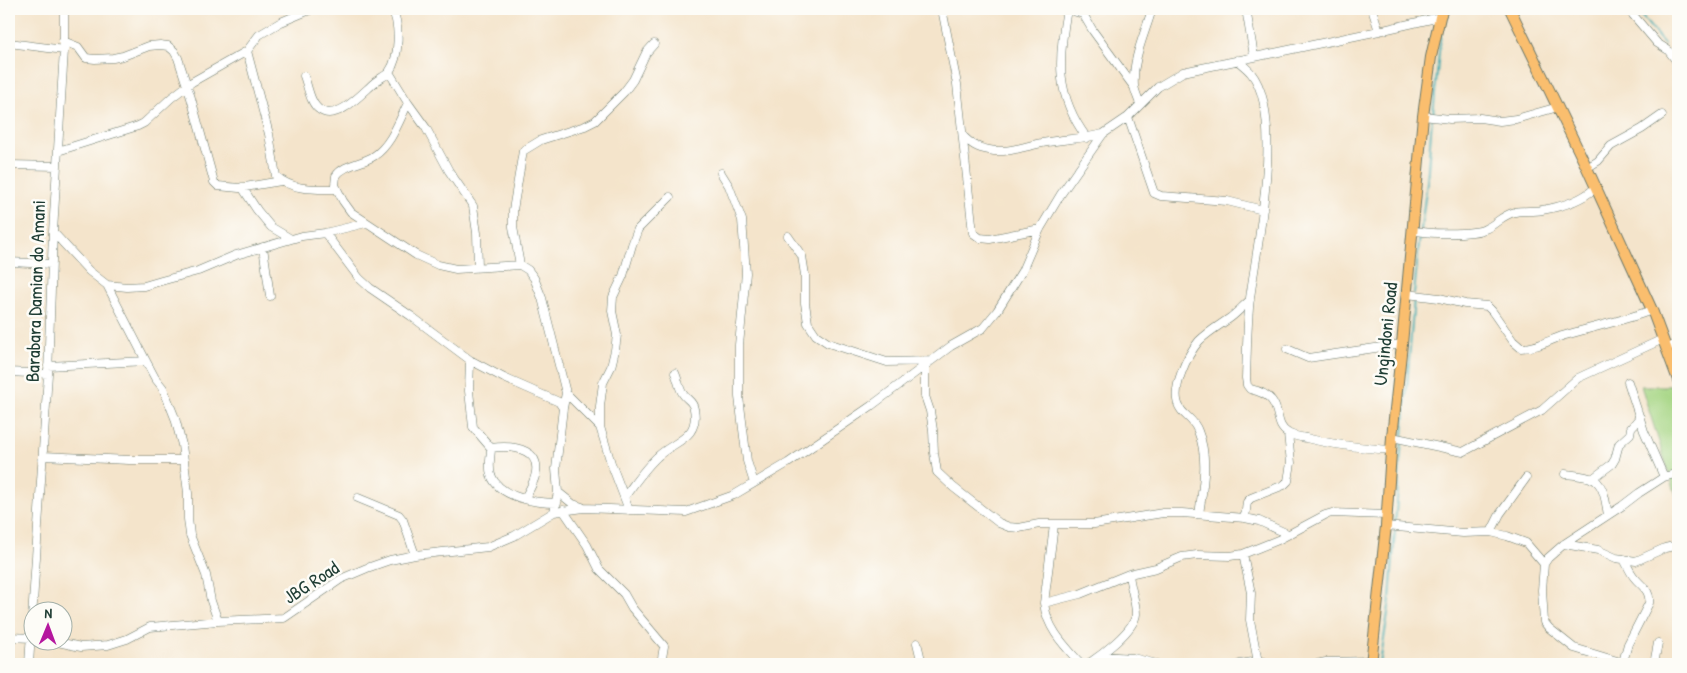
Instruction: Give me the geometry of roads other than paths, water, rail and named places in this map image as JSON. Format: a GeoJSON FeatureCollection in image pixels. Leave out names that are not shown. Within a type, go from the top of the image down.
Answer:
{"type":"FeatureCollection","features":[{"type":"Feature","properties":{"kind":"main road"},"geometry":{"type":"LineString","coordinates":[[1510,9],[1587,168],[1652,310],[1678,378]]}},
{"type":"Feature","properties":{"kind":"main road","name":"Ungindoni Road"},"geometry":{"type":"LineString","coordinates":[[1372,663],[1422,116],[1431,57],[1441,13]]}},
{"type":"Feature","properties":{"kind":"street","name":"Barabara Damian do Amani"},"geometry":{"type":"LineString","coordinates":[[33,600],[48,370],[51,264],[64,50],[64,9]]}},
{"type":"Feature","properties":{"kind":"street"},"geometry":{"type":"LineString","coordinates":[[58,150],[144,123],[186,86],[248,51],[259,35],[281,22],[312,9]]}},
{"type":"Feature","properties":{"kind":"street"},"geometry":{"type":"LineString","coordinates":[[304,76],[312,100],[318,109],[325,113],[343,109],[358,98],[389,72],[398,44],[392,9]]}},
{"type":"Feature","properties":{"kind":"street"},"geometry":{"type":"LineString","coordinates":[[942,9],[957,84],[973,233],[980,238],[990,239],[1040,228]]}},
{"type":"Feature","properties":{"kind":"street"},"geometry":{"type":"LineString","coordinates":[[1087,138],[1076,123],[1064,94],[1061,71],[1062,39],[1067,9],[1083,14],[1101,43],[1134,87],[1140,104]]}},
{"type":"Feature","properties":{"kind":"street"},"geometry":{"type":"LineString","coordinates":[[1134,87],[1138,52],[1152,9]]}},
{"type":"Feature","properties":{"kind":"street"},"geometry":{"type":"LineString","coordinates":[[1246,9],[1254,56]]}},
{"type":"Feature","properties":{"kind":"street"},"geometry":{"type":"LineString","coordinates":[[1372,9],[1379,31]]}},
{"type":"Feature","properties":{"kind":"street"},"geometry":{"type":"LineString","coordinates":[[1628,9],[1678,63]]}},
{"type":"Feature","properties":{"kind":"street"},"geometry":{"type":"LineString","coordinates":[[963,136],[973,146],[990,151],[1008,150],[1103,134],[1128,117],[1158,87],[1183,72],[1379,31],[1441,13]]}},
{"type":"Feature","properties":{"kind":"street"},"geometry":{"type":"LineString","coordinates":[[63,41],[78,47],[86,58],[95,59],[123,56],[160,44],[168,46],[178,58],[214,182],[218,186],[242,187],[281,181]]}},
{"type":"Feature","properties":{"kind":"street"},"geometry":{"type":"LineString","coordinates":[[9,43],[64,50]]}},
{"type":"Feature","properties":{"kind":"street"},"geometry":{"type":"LineString","coordinates":[[520,264],[513,227],[513,210],[523,151],[541,140],[595,121],[624,92],[633,80],[646,53],[654,44]]}},
{"type":"Feature","properties":{"kind":"street"},"geometry":{"type":"LineString","coordinates":[[248,51],[269,134],[276,176],[288,185],[303,188],[337,189]]}},
{"type":"Feature","properties":{"kind":"street"},"geometry":{"type":"LineString","coordinates":[[1237,60],[1251,72],[1260,92],[1266,123],[1267,153],[1266,188],[1260,240],[1250,300],[1247,385],[1250,389],[1260,391],[1271,400],[1276,408],[1281,426],[1288,433],[1322,442],[1391,450]]}},
{"type":"Feature","properties":{"kind":"street"},"geometry":{"type":"LineString","coordinates":[[389,72],[426,128],[449,171],[473,206],[477,233],[478,267]]}},
{"type":"Feature","properties":{"kind":"street"},"geometry":{"type":"LineString","coordinates":[[408,103],[391,138],[379,153],[368,160],[338,172],[335,186],[351,212],[416,255],[438,265],[456,269],[520,264],[534,278],[542,298],[566,393],[556,469],[558,511],[587,545],[599,569],[624,594],[632,608],[664,646],[662,664]]}},
{"type":"Feature","properties":{"kind":"street"},"geometry":{"type":"LineString","coordinates":[[1422,116],[1450,119],[1480,118],[1500,121],[1516,119],[1558,107]]}},
{"type":"Feature","properties":{"kind":"street"},"geometry":{"type":"LineString","coordinates":[[1587,168],[1598,161],[1611,146],[1642,129],[1662,115]]}},
{"type":"Feature","properties":{"kind":"street"},"geometry":{"type":"LineString","coordinates":[[1128,117],[1154,193],[1161,196],[1228,201],[1263,210]]}},
{"type":"Feature","properties":{"kind":"street"},"geometry":{"type":"LineString","coordinates":[[558,511],[584,508],[686,512],[734,495],[811,447],[871,406],[952,346],[982,328],[997,311],[1022,271],[1040,228],[1103,134]]}},
{"type":"Feature","properties":{"kind":"street"},"geometry":{"type":"LineString","coordinates":[[9,164],[57,166]]}},
{"type":"Feature","properties":{"kind":"street"},"geometry":{"type":"LineString","coordinates":[[721,173],[729,186],[742,220],[746,273],[739,345],[739,397],[747,461],[754,483]]}},
{"type":"Feature","properties":{"kind":"street"},"geometry":{"type":"LineString","coordinates":[[242,187],[271,227],[291,239]]}},
{"type":"Feature","properties":{"kind":"street"},"geometry":{"type":"LineString","coordinates":[[1412,230],[1430,233],[1483,231],[1508,214],[1541,210],[1566,204],[1590,193],[1595,188]]}},
{"type":"Feature","properties":{"kind":"street"},"geometry":{"type":"LineString","coordinates":[[629,510],[600,427],[603,383],[616,350],[616,335],[612,311],[613,297],[623,276],[638,229],[670,197]]}},
{"type":"Feature","properties":{"kind":"street"},"geometry":{"type":"LineString","coordinates":[[108,285],[144,286],[198,271],[229,258],[291,239],[366,223]]}},
{"type":"Feature","properties":{"kind":"street"},"geometry":{"type":"LineString","coordinates":[[53,232],[89,271],[108,285],[155,378],[163,388],[175,418],[182,445],[188,492],[190,535],[206,575],[211,601],[218,621]]}},
{"type":"Feature","properties":{"kind":"street"},"geometry":{"type":"LineString","coordinates":[[325,233],[359,278],[370,288],[470,360],[504,378],[555,400],[563,408]]}},
{"type":"Feature","properties":{"kind":"street"},"geometry":{"type":"LineString","coordinates":[[788,236],[802,256],[808,323],[816,335],[828,343],[888,362],[928,363]]}},
{"type":"Feature","properties":{"kind":"street"},"geometry":{"type":"LineString","coordinates":[[263,247],[270,296]]}},
{"type":"Feature","properties":{"kind":"street"},"geometry":{"type":"LineString","coordinates":[[9,262],[51,264]]}},
{"type":"Feature","properties":{"kind":"street"},"geometry":{"type":"LineString","coordinates":[[1407,294],[1431,296],[1487,306],[1513,341],[1521,348],[1530,348],[1561,337],[1632,318],[1652,310]]}},
{"type":"Feature","properties":{"kind":"street"},"geometry":{"type":"LineString","coordinates":[[1199,514],[1204,460],[1198,432],[1193,422],[1180,410],[1178,403],[1177,395],[1180,376],[1192,350],[1201,339],[1232,317],[1250,300]]}},
{"type":"Feature","properties":{"kind":"street"},"geometry":{"type":"LineString","coordinates":[[1392,437],[1463,452],[1542,410],[1578,378],[1665,343],[1678,343]]}},
{"type":"Feature","properties":{"kind":"street"},"geometry":{"type":"LineString","coordinates":[[1287,349],[1308,358],[1402,344]]}},
{"type":"Feature","properties":{"kind":"street"},"geometry":{"type":"LineString","coordinates":[[470,360],[470,399],[473,427],[491,448],[491,476],[496,484],[506,492],[524,499],[557,503]]}},
{"type":"Feature","properties":{"kind":"street"},"geometry":{"type":"LineString","coordinates":[[9,372],[146,361]]}},
{"type":"Feature","properties":{"kind":"street"},"geometry":{"type":"LineString","coordinates":[[928,363],[925,396],[932,420],[934,453],[938,472],[953,487],[999,523],[1019,528],[1039,524],[1094,524],[1163,513],[1199,514],[1259,521],[1288,534]]}},
{"type":"Feature","properties":{"kind":"street"},"geometry":{"type":"LineString","coordinates":[[625,496],[657,456],[686,437],[692,430],[695,420],[694,407],[691,401],[683,394],[675,373]]}},
{"type":"Feature","properties":{"kind":"street"},"geometry":{"type":"LineString","coordinates":[[1628,382],[1664,477]]}},
{"type":"Feature","properties":{"kind":"street"},"geometry":{"type":"LineString","coordinates":[[566,393],[600,427]]}},
{"type":"Feature","properties":{"kind":"street"},"geometry":{"type":"LineString","coordinates":[[1592,478],[1612,464],[1618,444],[1630,434],[1631,428],[1640,417]]}},
{"type":"Feature","properties":{"kind":"street"},"geometry":{"type":"LineString","coordinates":[[1245,518],[1247,502],[1251,498],[1284,485],[1288,481],[1290,463],[1288,433]]}},
{"type":"Feature","properties":{"kind":"street"},"geometry":{"type":"LineString","coordinates":[[491,448],[512,446],[532,455],[536,470],[534,480],[524,499]]}},
{"type":"Feature","properties":{"kind":"street"},"geometry":{"type":"LineString","coordinates":[[43,456],[129,460],[184,460]]}},
{"type":"Feature","properties":{"kind":"street"},"geometry":{"type":"LineString","coordinates":[[1624,559],[1634,578],[1648,591],[1650,598],[1628,644],[1625,663],[1574,648],[1544,622],[1542,590],[1544,564],[1564,544],[1664,477],[1678,473]]}},
{"type":"Feature","properties":{"kind":"street"},"geometry":{"type":"LineString","coordinates":[[1565,474],[1592,478],[1597,481],[1608,515]]}},
{"type":"Feature","properties":{"kind":"street"},"geometry":{"type":"LineString","coordinates":[[1491,532],[1500,514],[1526,478]]}},
{"type":"Feature","properties":{"kind":"street"},"geometry":{"type":"LineString","coordinates":[[558,492],[573,504],[584,508]]}},
{"type":"Feature","properties":{"kind":"street"},"geometry":{"type":"LineString","coordinates":[[358,498],[399,515],[415,555]]}},
{"type":"Feature","properties":{"kind":"street","name":"JBG Road"},"geometry":{"type":"LineString","coordinates":[[72,645],[81,647],[108,645],[150,627],[284,618],[340,579],[367,568],[390,560],[415,555],[488,547],[514,536],[558,511]]}},
{"type":"Feature","properties":{"kind":"street"},"geometry":{"type":"LineString","coordinates":[[1044,603],[1080,594],[1129,574],[1156,568],[1182,557],[1243,554],[1278,540],[1320,517],[1332,513],[1386,514]]}},
{"type":"Feature","properties":{"kind":"street"},"geometry":{"type":"LineString","coordinates":[[1054,525],[1044,603],[1045,613],[1053,631],[1081,664]]}},
{"type":"Feature","properties":{"kind":"street"},"geometry":{"type":"LineString","coordinates":[[1386,526],[1463,533],[1491,532],[1526,543],[1544,564]]}},
{"type":"Feature","properties":{"kind":"street"},"geometry":{"type":"LineString","coordinates":[[1564,544],[1598,550],[1636,561],[1664,548],[1678,545]]}},
{"type":"Feature","properties":{"kind":"street"},"geometry":{"type":"LineString","coordinates":[[1243,554],[1251,593],[1250,620],[1259,661]]}},
{"type":"Feature","properties":{"kind":"street"},"geometry":{"type":"LineString","coordinates":[[1634,578],[1636,561]]}},
{"type":"Feature","properties":{"kind":"street"},"geometry":{"type":"LineString","coordinates":[[1088,664],[1101,656],[1132,624],[1135,618],[1135,606],[1129,574]]}},
{"type":"Feature","properties":{"kind":"street"},"geometry":{"type":"LineString","coordinates":[[9,637],[22,637]]}},
{"type":"Feature","properties":{"kind":"street"},"geometry":{"type":"LineString","coordinates":[[917,643],[922,664]]}},
{"type":"Feature","properties":{"kind":"street"},"geometry":{"type":"LineString","coordinates":[[1654,664],[1658,643]]}},
{"type":"Feature","properties":{"kind":"street","name":"Barabara Damian do Amani"},"geometry":{"type":"LineString","coordinates":[[29,664],[30,650]]}},
{"type":"Feature","properties":{"kind":"street"},"geometry":{"type":"LineString","coordinates":[[1101,656],[1133,658],[1157,664]]}},
{"type":"Feature","properties":{"kind":"street"},"geometry":{"type":"LineString","coordinates":[[1240,664],[1259,661],[1273,664]]}},
{"type":"Feature","properties":{"kind":"street"},"geometry":{"type":"LineString","coordinates":[[1316,664],[1326,662],[1372,663]]}},
{"type":"Feature","properties":{"kind":"waterway"},"geometry":{"type":"LineString","coordinates":[[1636,9],[1664,44]]}},
{"type":"Feature","properties":{"kind":"waterway"},"geometry":{"type":"LineString","coordinates":[[1433,115],[1441,32]]}},
{"type":"Feature","properties":{"kind":"waterway"},"geometry":{"type":"LineString","coordinates":[[1421,229],[1432,119]]}},
{"type":"Feature","properties":{"kind":"waterway"},"geometry":{"type":"LineString","coordinates":[[1414,294],[1420,234]]}},
{"type":"Feature","properties":{"kind":"waterway"},"geometry":{"type":"LineString","coordinates":[[1403,436],[1414,298]]}},
{"type":"Feature","properties":{"kind":"waterway"},"geometry":{"type":"LineString","coordinates":[[1395,525],[1402,440]]}},
{"type":"Feature","properties":{"kind":"waterway"},"geometry":{"type":"LineString","coordinates":[[1380,664],[1390,600],[1395,530]]}}]}
